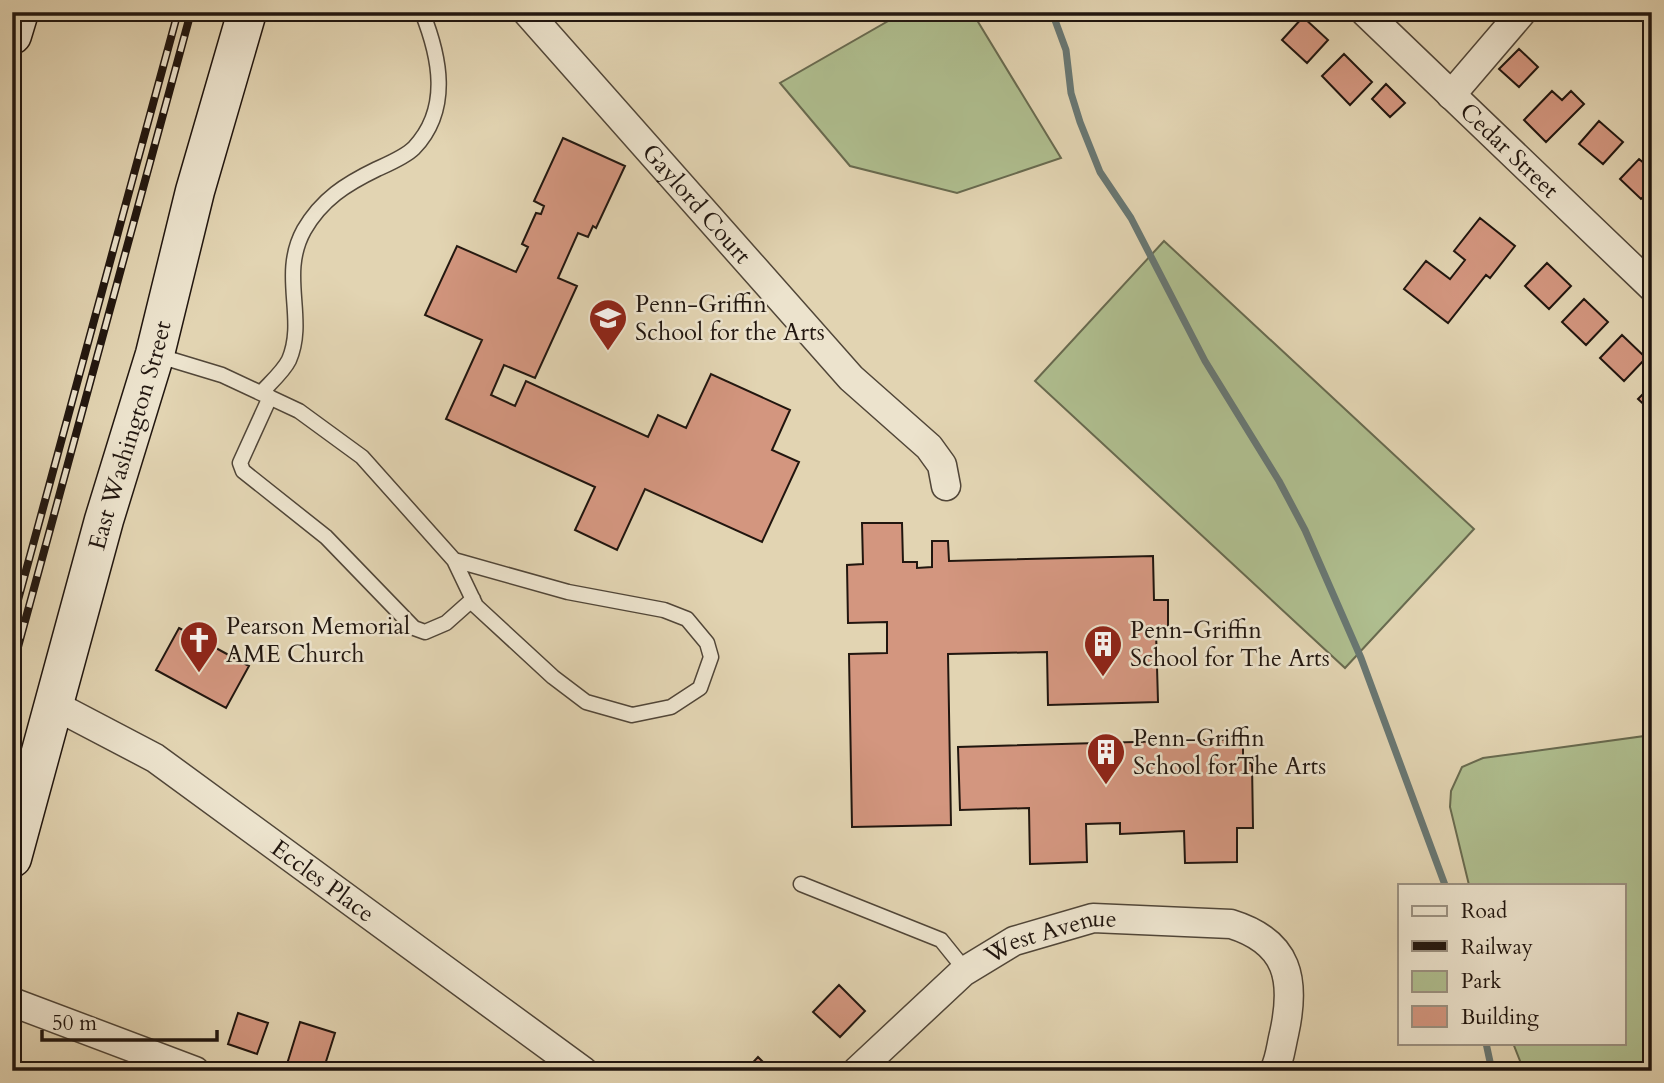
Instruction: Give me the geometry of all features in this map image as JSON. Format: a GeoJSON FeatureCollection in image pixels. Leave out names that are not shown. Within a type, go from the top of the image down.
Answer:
{"type":"FeatureCollection","features":[{"type":"Feature","properties":{"kind":"street"},"geometry":{"type":"LineString","coordinates":[[12,35],[19,12]]}},
{"type":"Feature","properties":{"kind":"street","name":"East Washington Street"},"geometry":{"type":"LineString","coordinates":[[12,858],[104,520],[155,354],[195,191],[247,12]]}},
{"type":"Feature","properties":{"kind":"street","name":"Gaylord Court"},"geometry":{"type":"LineString","coordinates":[[527,12],[851,378],[929,447],[942,465],[946,486]]}},
{"type":"Feature","properties":{"kind":"street","name":"Cedar Street"},"geometry":{"type":"LineString","coordinates":[[1365,12],[1652,287]]}},
{"type":"Feature","properties":{"kind":"street"},"geometry":{"type":"LineString","coordinates":[[1451,95],[1522,12]]}},
{"type":"Feature","properties":{"kind":"street","name":"Eccles Place"},"geometry":{"type":"LineString","coordinates":[[54,705],[155,758],[583,1071]]}},
{"type":"Feature","properties":{"kind":"street","name":"West Avenue"},"geometry":{"type":"LineString","coordinates":[[858,1071],[966,971],[1014,941],[1062,924],[1093,918],[1231,924],[1252,931],[1279,955],[1289,975],[1291,1004],[1274,1071]]}},
{"type":"Feature","properties":{"kind":"street"},"geometry":{"type":"LineString","coordinates":[[12,1002],[195,1071]]}},
{"type":"Feature","properties":{"kind":"lane"},"geometry":{"type":"LineString","coordinates":[[422,12],[433,44],[440,92],[429,124],[413,148],[347,183],[324,201],[304,231],[295,254],[291,284],[296,321],[293,348],[287,364],[266,395],[240,463],[243,471],[326,537],[414,628],[425,632],[446,622],[472,598]]}},
{"type":"Feature","properties":{"kind":"lane"},"geometry":{"type":"LineString","coordinates":[[155,354],[222,375],[299,411],[362,457],[454,560],[476,606],[553,677],[586,702],[632,715],[671,707],[700,688],[711,657],[707,643],[687,619],[664,610],[568,592],[454,560]]}},
{"type":"Feature","properties":{"kind":"lane"},"geometry":{"type":"LineString","coordinates":[[802,884],[941,940],[966,971]]}},
{"type":"Feature","properties":{"kind":"green space"},"geometry":{"type":"Polygon","coordinates":[[[904,12],[972,12],[1061,158],[957,193],[850,166],[780,83],[904,12]]]}},
{"type":"Feature","properties":{"kind":"green space"},"geometry":{"type":"Polygon","coordinates":[[[1164,241],[1474,529],[1345,668],[1035,381],[1164,241]]]}},
{"type":"Feature","properties":{"kind":"green space"},"geometry":{"type":"Polygon","coordinates":[[[1652,735],[1652,1071],[1524,1071],[1513,1044],[1626,1044],[1626,884],[1469,884],[1450,807],[1451,791],[1462,767],[1483,758],[1652,735]]]}},
{"type":"Feature","properties":{"kind":"building"},"geometry":{"type":"Polygon","coordinates":[[[1303,17],[1328,40],[1307,63],[1282,40],[1303,17]]]}},
{"type":"Feature","properties":{"kind":"building"},"geometry":{"type":"Polygon","coordinates":[[[1519,49],[1538,67],[1519,87],[1499,69],[1519,49]]]}},
{"type":"Feature","properties":{"kind":"building"},"geometry":{"type":"Polygon","coordinates":[[[1344,54],[1372,82],[1350,105],[1322,76],[1344,54]]]}},
{"type":"Feature","properties":{"kind":"building"},"geometry":{"type":"Polygon","coordinates":[[[1386,84],[1405,103],[1390,117],[1372,99],[1386,84]]]}},
{"type":"Feature","properties":{"kind":"building"},"geometry":{"type":"Polygon","coordinates":[[[1552,91],[1562,100],[1571,91],[1584,104],[1546,142],[1524,120],[1552,91]]]}},
{"type":"Feature","properties":{"kind":"building"},"geometry":{"type":"Polygon","coordinates":[[[1599,121],[1623,142],[1603,164],[1579,144],[1599,121]]]}},
{"type":"Feature","properties":{"kind":"building"},"geometry":{"type":"Polygon","coordinates":[[[563,138],[625,166],[596,228],[593,226],[588,237],[578,233],[558,278],[577,286],[535,378],[504,365],[491,395],[515,406],[526,381],[648,437],[658,415],[686,428],[711,374],[790,410],[772,450],[799,462],[762,542],[645,489],[617,550],[575,530],[595,487],[446,419],[482,340],[425,315],[457,246],[516,272],[528,247],[522,244],[536,213],[541,214],[544,206],[534,201],[563,138]]]}},
{"type":"Feature","properties":{"kind":"building"},"geometry":{"type":"Polygon","coordinates":[[[1639,159],[1652,170],[1652,189],[1641,199],[1620,179],[1639,159]]]}},
{"type":"Feature","properties":{"kind":"building"},"geometry":{"type":"Polygon","coordinates":[[[1480,218],[1515,246],[1490,278],[1486,275],[1448,323],[1404,289],[1426,261],[1450,279],[1465,260],[1454,251],[1480,218]]]}},
{"type":"Feature","properties":{"kind":"building"},"geometry":{"type":"Polygon","coordinates":[[[1547,263],[1571,286],[1549,309],[1525,286],[1547,263]]]}},
{"type":"Feature","properties":{"kind":"building"},"geometry":{"type":"Polygon","coordinates":[[[1584,299],[1608,322],[1586,345],[1562,322],[1584,299]]]}},
{"type":"Feature","properties":{"kind":"building"},"geometry":{"type":"Polygon","coordinates":[[[1622,335],[1646,358],[1624,381],[1600,358],[1622,335]]]}},
{"type":"Feature","properties":{"kind":"building"},"geometry":{"type":"Polygon","coordinates":[[[1652,385],[1652,412],[1638,399],[1652,385]]]}},
{"type":"Feature","properties":{"kind":"building","name":"Penn-Griffin School for The Arts"},"geometry":{"type":"Polygon","coordinates":[[[862,523],[902,523],[903,562],[917,562],[917,568],[932,567],[932,541],[948,541],[949,561],[1153,556],[1154,600],[1168,600],[1168,631],[1156,631],[1158,702],[1048,705],[1047,652],[948,654],[951,825],[852,827],[849,654],[887,653],[887,622],[848,623],[847,565],[863,564],[862,523]]]}},
{"type":"Feature","properties":{"kind":"building"},"geometry":{"type":"Polygon","coordinates":[[[179,628],[249,666],[226,708],[156,670],[179,628]]]}},
{"type":"Feature","properties":{"kind":"building","name":"Penn-Griffin School forThe Arts"},"geometry":{"type":"Polygon","coordinates":[[[1243,739],[1243,763],[1252,763],[1253,828],[1237,828],[1237,862],[1185,863],[1184,831],[1120,834],[1120,823],[1086,824],[1087,862],[1030,864],[1029,808],[960,810],[958,747],[1243,739]]]}},
{"type":"Feature","properties":{"kind":"building"},"geometry":{"type":"Polygon","coordinates":[[[839,985],[865,1011],[840,1037],[813,1012],[839,985]]]}},
{"type":"Feature","properties":{"kind":"building"},"geometry":{"type":"Polygon","coordinates":[[[238,1013],[268,1023],[257,1054],[228,1044],[238,1013]]]}},
{"type":"Feature","properties":{"kind":"building"},"geometry":{"type":"Polygon","coordinates":[[[300,1022],[335,1033],[323,1071],[307,1071],[287,1064],[300,1022]]]}},
{"type":"Feature","properties":{"kind":"building"},"geometry":{"type":"Polygon","coordinates":[[[758,1057],[772,1071],[745,1071],[758,1057]]]}},
{"type":"Feature","properties":{"kind":"waterway"},"geometry":{"type":"LineString","coordinates":[[1052,12],[1066,50],[1071,93],[1100,172],[1131,218],[1205,361],[1279,481],[1305,530],[1361,658],[1445,884]]}},
{"type":"Feature","properties":{"kind":"waterway"},"geometry":{"type":"LineString","coordinates":[[1486,1044],[1492,1071]]}},
{"type":"Feature","properties":{"kind":"railway"},"geometry":{"type":"LineString","coordinates":[[12,622],[178,12]]}},
{"type":"Feature","properties":{"kind":"railway"},"geometry":{"type":"LineString","coordinates":[[12,669],[191,12]]}},
{"type":"Feature","properties":{"kind":"place","name":"Penn-Griffin School for the Arts"},"geometry":{"type":"Point","coordinates":[608,352]}},
{"type":"Feature","properties":{"kind":"place","name":"Pearson Memorial AME Church"},"geometry":{"type":"Point","coordinates":[199,674]}},
{"type":"Feature","properties":{"kind":"place","name":"Penn-Griffin School for The Arts"},"geometry":{"type":"Point","coordinates":[1103,678]}},
{"type":"Feature","properties":{"kind":"place","name":"Penn-Griffin School forThe Arts"},"geometry":{"type":"Point","coordinates":[1106,786]}}]}
